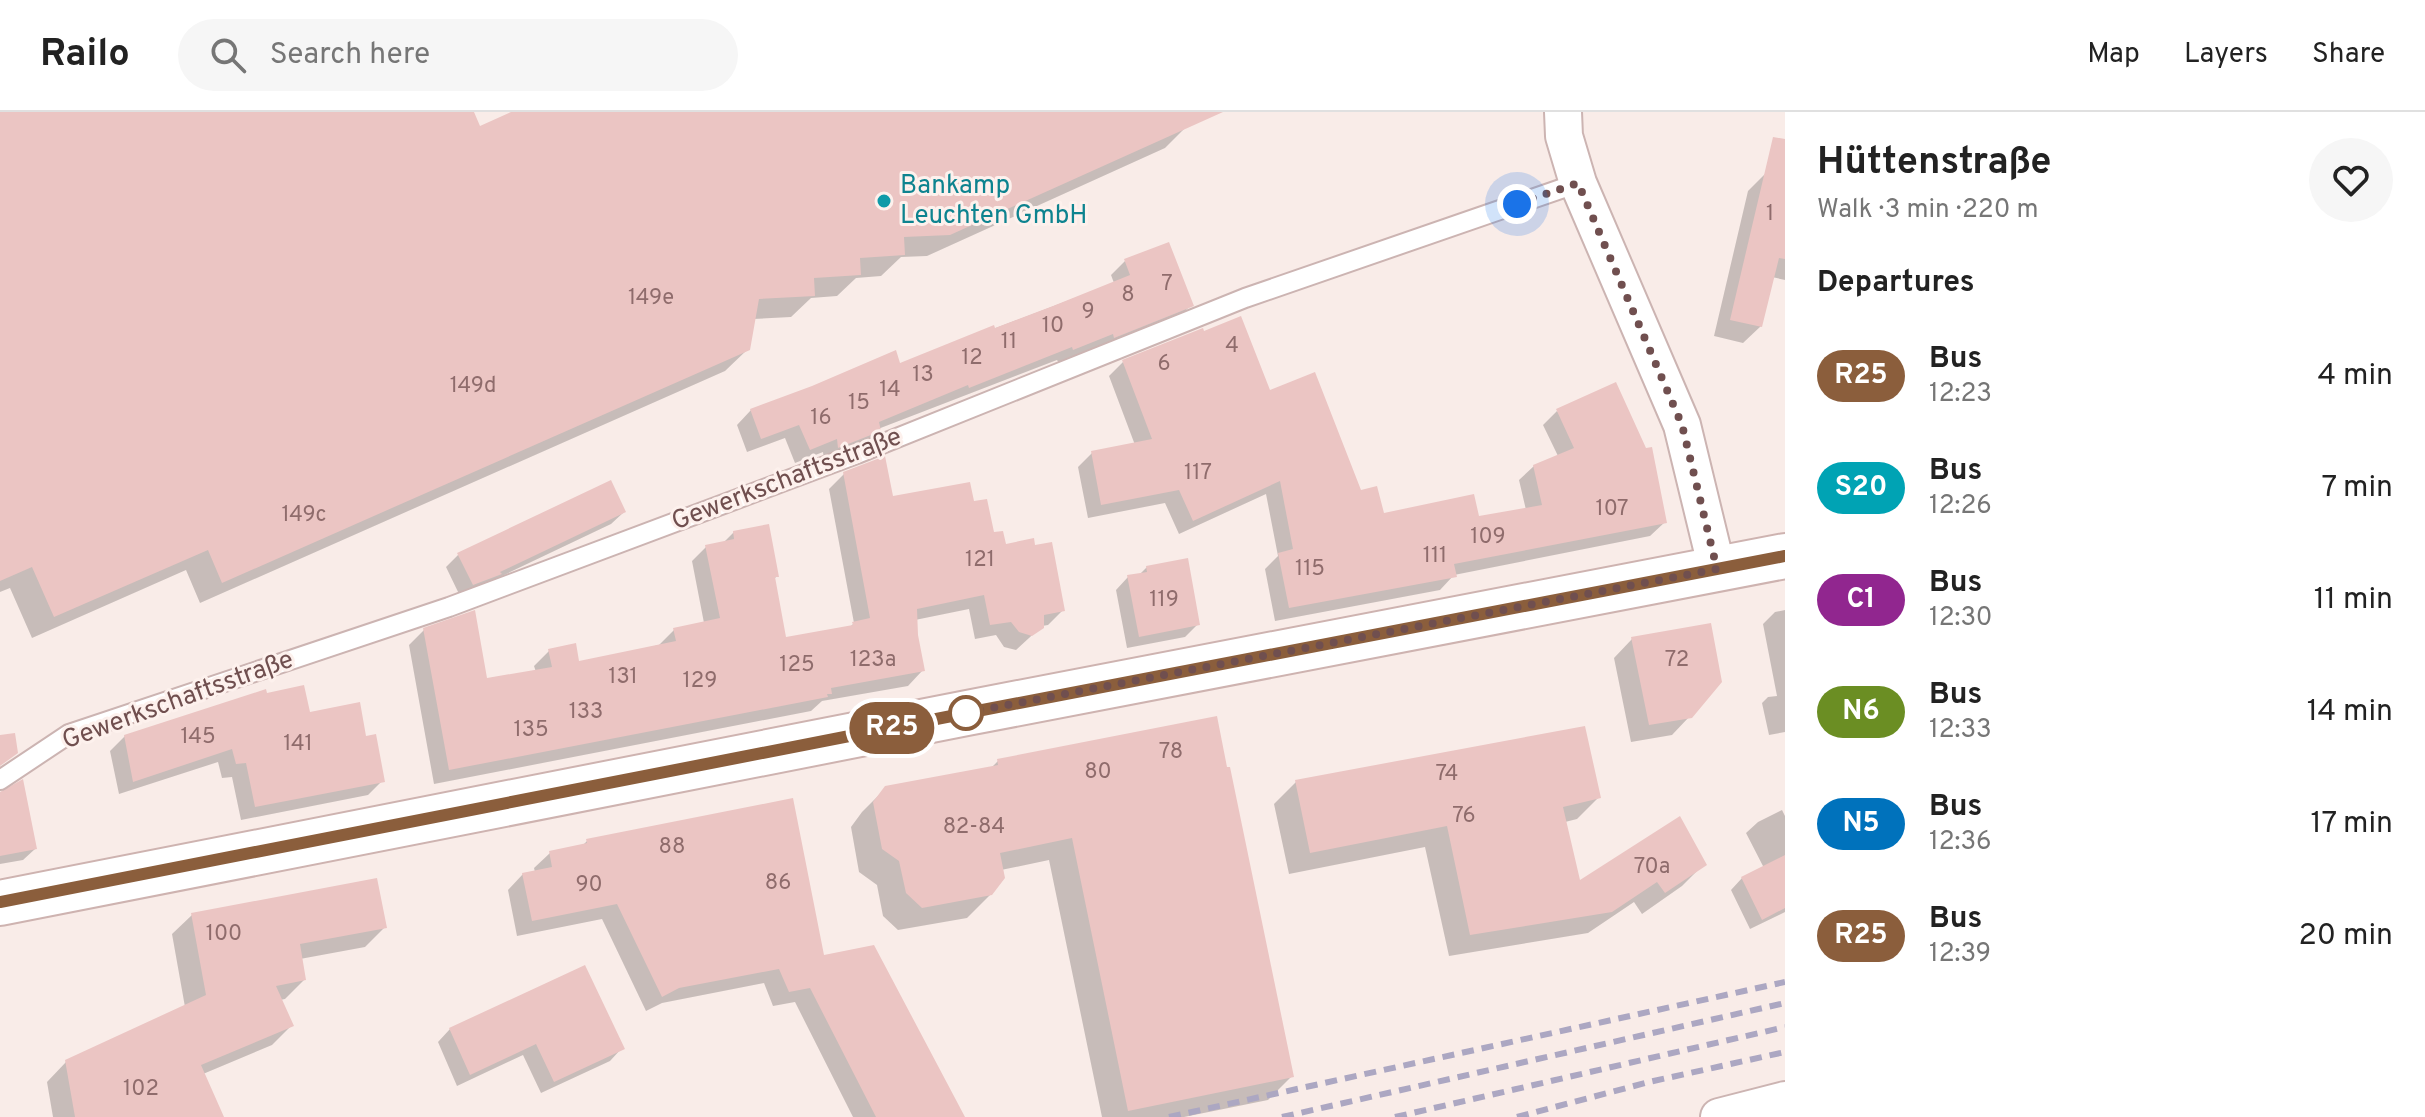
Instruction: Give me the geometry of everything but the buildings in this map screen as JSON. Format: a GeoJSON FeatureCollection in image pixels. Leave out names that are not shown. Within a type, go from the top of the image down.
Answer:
{"type":"FeatureCollection","features":[{"type":"Feature","properties":{"kind":"street"},"geometry":{"type":"LineString","coordinates":[[1563,112],[1564,136],[1578,183],[1682,425],[1717,569]]}},
{"type":"Feature","properties":{"kind":"street"},"geometry":{"type":"LineString","coordinates":[[0,903],[1785,556]]}},
{"type":"Feature","properties":{"kind":"street"},"geometry":{"type":"LineString","coordinates":[[1719,1117],[1785,1100]]}},
{"type":"Feature","properties":{"kind":"lane","name":"Gewerkschaftsstraße"},"geometry":{"type":"LineString","coordinates":[[0,780],[69,734],[449,607],[857,454],[1245,298],[1578,183]]}},
{"type":"Feature","properties":{"kind":"railway"},"geometry":{"type":"LineString","coordinates":[[1169,1117],[1785,982]]}},
{"type":"Feature","properties":{"kind":"railway"},"geometry":{"type":"LineString","coordinates":[[1282,1117],[1785,1003]]}},
{"type":"Feature","properties":{"kind":"railway"},"geometry":{"type":"LineString","coordinates":[[1395,1117],[1785,1027]]}},
{"type":"Feature","properties":{"kind":"railway"},"geometry":{"type":"LineString","coordinates":[[1517,1117],[1649,1082],[1785,1052]]}},
{"type":"Feature","properties":{"kind":"bus line","name":"R25"},"geometry":{"type":"LineString","coordinates":[[0,902],[1785,556]]}},
{"type":"Feature","properties":{"kind":"place","name":"Bankamp Leuchten GmbH"},"geometry":{"type":"Point","coordinates":[884,201]}},
{"type":"Feature","properties":{"kind":"route"},"geometry":{"type":"LineString","coordinates":[[966,713],[1717,569],[1682,425],[1578,183],[1517,204]]}}]}
